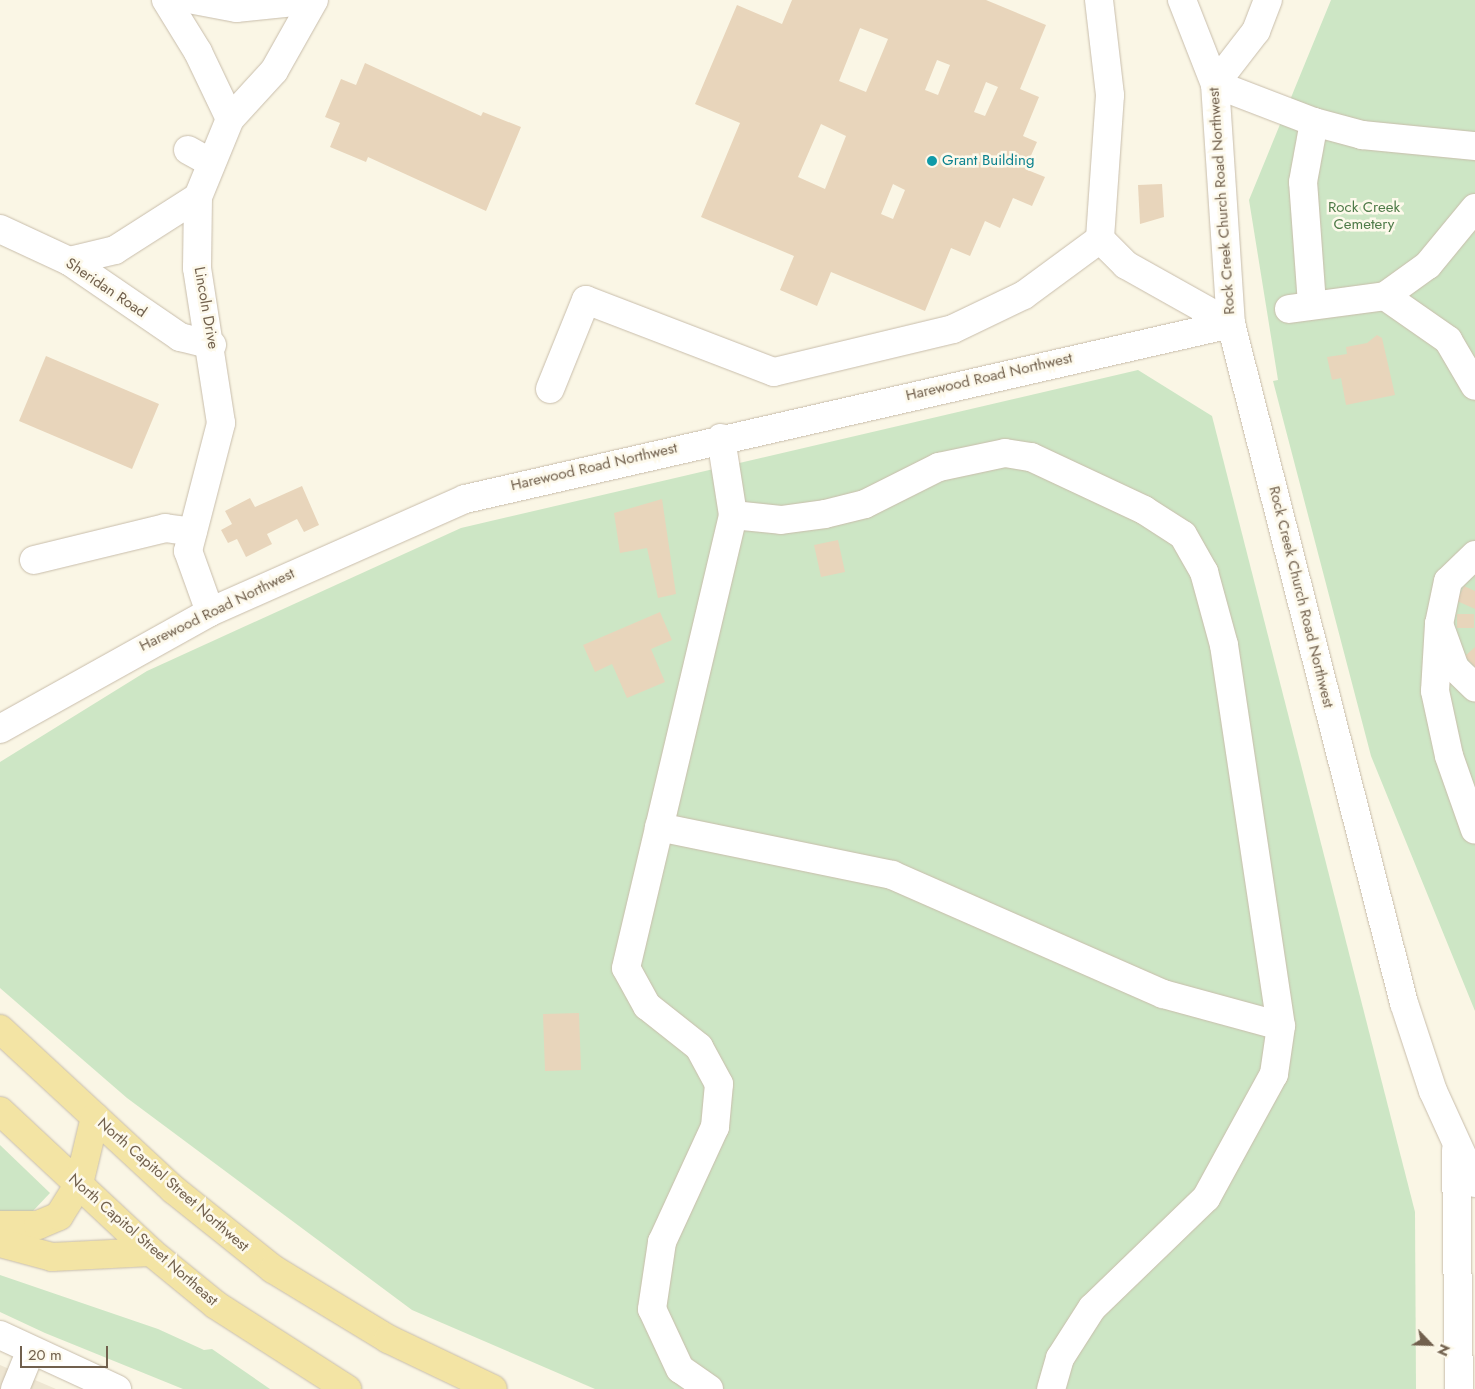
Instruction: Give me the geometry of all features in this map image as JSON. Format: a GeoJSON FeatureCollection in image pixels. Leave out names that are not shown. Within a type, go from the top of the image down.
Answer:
{"type":"FeatureCollection","features":[{"type":"Feature","properties":{"kind":"main road","name":"North Capitol Street Northwest"},"geometry":{"type":"LineString","coordinates":[[0,1029],[198,1211],[273,1269],[381,1336],[493,1389]]}},
{"type":"Feature","properties":{"kind":"main road","name":"North Capitol Street Northeast"},"geometry":{"type":"LineString","coordinates":[[0,1111],[151,1252],[246,1327],[347,1389]]}},
{"type":"Feature","properties":{"kind":"main road"},"geometry":{"type":"LineString","coordinates":[[0,1225],[49,1222],[67,1207],[78,1184],[95,1117]]}},
{"type":"Feature","properties":{"kind":"main road"},"geometry":{"type":"LineString","coordinates":[[0,1243],[52,1257],[151,1252]]}},
{"type":"Feature","properties":{"kind":"street"},"geometry":{"type":"LineString","coordinates":[[166,0],[198,52],[230,119]]}},
{"type":"Feature","properties":{"kind":"street"},"geometry":{"type":"LineString","coordinates":[[194,0],[236,8],[314,0]]}},
{"type":"Feature","properties":{"kind":"street","name":"Lincoln Drive"},"geometry":{"type":"LineString","coordinates":[[210,612],[188,551],[221,423],[212,345],[197,268],[199,156],[274,71],[314,0]]}},
{"type":"Feature","properties":{"kind":"street"},"geometry":{"type":"LineString","coordinates":[[1099,0],[1110,95],[1100,239],[1126,265],[1231,324]]}},
{"type":"Feature","properties":{"kind":"street","name":"Rock Creek Church Road Northwest"},"geometry":{"type":"LineString","coordinates":[[1182,0],[1215,84],[1231,324],[1404,1003],[1456,1143],[1475,1184]]}},
{"type":"Feature","properties":{"kind":"street"},"geometry":{"type":"LineString","coordinates":[[1268,0],[1256,31],[1215,84],[1314,122],[1362,135],[1475,146]]}},
{"type":"Feature","properties":{"kind":"street"},"geometry":{"type":"LineString","coordinates":[[1314,122],[1303,182],[1301,307],[1351,304],[1385,296],[1428,266],[1475,208]]}},
{"type":"Feature","properties":{"kind":"street"},"geometry":{"type":"LineString","coordinates":[[69,261],[115,250],[144,215],[198,197]]}},
{"type":"Feature","properties":{"kind":"street","name":"Sheridan Road"},"geometry":{"type":"LineString","coordinates":[[0,229],[69,261],[180,338],[212,345]]}},
{"type":"Feature","properties":{"kind":"street"},"geometry":{"type":"LineString","coordinates":[[550,389],[586,300],[774,372],[953,329],[1024,295],[1100,239]]}},
{"type":"Feature","properties":{"kind":"street"},"geometry":{"type":"LineString","coordinates":[[1385,296],[1448,340],[1475,386]]}},
{"type":"Feature","properties":{"kind":"street","name":"Harewood Road Northwest"},"geometry":{"type":"LineString","coordinates":[[0,729],[210,612],[465,499],[721,438],[1231,324]]}},
{"type":"Feature","properties":{"kind":"street"},"geometry":{"type":"LineString","coordinates":[[709,1389],[680,1369],[652,1309],[662,1242],[715,1127],[719,1084],[698,1047],[647,1006],[626,968],[733,515],[721,438]]}},
{"type":"Feature","properties":{"kind":"street"},"geometry":{"type":"LineString","coordinates":[[733,515],[780,520],[825,514],[865,504],[939,467],[1005,453],[1049,465],[1144,510],[1183,535],[1204,572],[1224,646],[1281,1026],[1274,1074],[1206,1198],[1092,1308],[1060,1358],[1051,1389]]}},
{"type":"Feature","properties":{"kind":"street"},"geometry":{"type":"LineString","coordinates":[[34,560],[165,528],[193,532]]}},
{"type":"Feature","properties":{"kind":"street"},"geometry":{"type":"LineString","coordinates":[[1475,555],[1448,581],[1439,624],[1434,691],[1449,756],[1475,830]]}},
{"type":"Feature","properties":{"kind":"street"},"geometry":{"type":"LineString","coordinates":[[1439,624],[1455,668],[1475,688]]}},
{"type":"Feature","properties":{"kind":"street"},"geometry":{"type":"LineString","coordinates":[[659,827],[892,875],[1163,994],[1281,1026]]}},
{"type":"Feature","properties":{"kind":"street"},"geometry":{"type":"LineString","coordinates":[[1456,1143],[1459,1389]]}},
{"type":"Feature","properties":{"kind":"street"},"geometry":{"type":"LineString","coordinates":[[0,1335],[117,1389]]}},
{"type":"Feature","properties":{"kind":"street"},"geometry":{"type":"LineString","coordinates":[[15,1389],[31,1350]]}},
{"type":"Feature","properties":{"kind":"shaded area"},"geometry":{"type":"Polygon","coordinates":[[[0,1365],[56,1389],[0,1389],[0,1365]]]}},
{"type":"Feature","properties":{"kind":"green space","name":"Rock Creek Cemetery"},"geometry":{"type":"Polygon","coordinates":[[[1331,0],[1475,0],[1475,1011],[1371,756],[1273,381],[1278,380],[1249,200],[1331,0]]]}},
{"type":"Feature","properties":{"kind":"green space"},"geometry":{"type":"Polygon","coordinates":[[[1138,370],[1212,416],[1415,1212],[1416,1389],[595,1389],[412,1310],[127,1098],[0,988],[0,762],[147,671],[461,528],[1138,370]]]}},
{"type":"Feature","properties":{"kind":"green space"},"geometry":{"type":"Polygon","coordinates":[[[0,1145],[50,1193],[32,1212],[0,1215],[0,1145]]]}},
{"type":"Feature","properties":{"kind":"green space"},"geometry":{"type":"Polygon","coordinates":[[[0,1275],[158,1329],[204,1350],[212,1349],[270,1389],[183,1389],[45,1333],[0,1312],[0,1275]]]}},
{"type":"Feature","properties":{"kind":"building","name":"Grant Building"},"geometry":{"type":"Polygon","coordinates":[[[792,0],[986,0],[1046,25],[1020,89],[1039,97],[1023,136],[1037,142],[1025,169],[1045,177],[1032,206],[1013,198],[1000,228],[985,221],[970,256],[951,248],[925,311],[831,272],[817,306],[780,290],[794,256],[701,217],[740,123],[695,104],[737,5],[782,24],[792,0]],[[860,28],[839,81],[866,92],[888,39],[860,28]],[[937,60],[925,90],[938,95],[950,65],[937,60]],[[986,82],[974,112],[985,116],[998,87],[986,82]],[[821,124],[798,177],[825,189],[846,136],[821,124]],[[893,184],[881,214],[893,219],[905,190],[893,184]]]}},
{"type":"Feature","properties":{"kind":"building"},"geometry":{"type":"Polygon","coordinates":[[[365,63],[481,116],[483,112],[521,127],[486,211],[368,157],[366,162],[330,147],[340,123],[325,117],[341,79],[356,85],[365,63]]]}},
{"type":"Feature","properties":{"kind":"building"},"geometry":{"type":"Polygon","coordinates":[[[1162,184],[1164,217],[1140,224],[1138,185],[1162,184]]]}},
{"type":"Feature","properties":{"kind":"building"},"geometry":{"type":"Polygon","coordinates":[[[1377,335],[1382,338],[1395,395],[1346,405],[1341,378],[1332,380],[1327,357],[1347,354],[1346,347],[1367,343],[1377,335]]]}},
{"type":"Feature","properties":{"kind":"building"},"geometry":{"type":"Polygon","coordinates":[[[46,356],[159,404],[132,469],[19,421],[46,356]]]}},
{"type":"Feature","properties":{"kind":"building"},"geometry":{"type":"Polygon","coordinates":[[[302,486],[319,525],[304,532],[297,519],[267,534],[272,544],[246,557],[237,539],[228,543],[221,530],[232,524],[225,511],[250,498],[255,507],[302,486]]]}},
{"type":"Feature","properties":{"kind":"building"},"geometry":{"type":"Polygon","coordinates":[[[662,499],[676,594],[658,598],[647,548],[620,553],[614,513],[662,499]]]}},
{"type":"Feature","properties":{"kind":"building"},"geometry":{"type":"Polygon","coordinates":[[[838,540],[845,572],[821,577],[814,545],[838,540]]]}},
{"type":"Feature","properties":{"kind":"building"},"geometry":{"type":"Polygon","coordinates":[[[1464,586],[1475,591],[1475,609],[1457,601],[1464,586]]]}},
{"type":"Feature","properties":{"kind":"building"},"geometry":{"type":"Polygon","coordinates":[[[660,612],[672,640],[651,649],[665,682],[627,698],[612,664],[595,672],[583,645],[660,612]]]}},
{"type":"Feature","properties":{"kind":"building"},"geometry":{"type":"Polygon","coordinates":[[[1457,614],[1474,614],[1474,628],[1457,628],[1457,614]]]}},
{"type":"Feature","properties":{"kind":"building"},"geometry":{"type":"Polygon","coordinates":[[[1475,647],[1475,667],[1465,656],[1475,647]]]}},
{"type":"Feature","properties":{"kind":"building"},"geometry":{"type":"Polygon","coordinates":[[[579,1013],[581,1070],[545,1071],[543,1014],[579,1013]]]}},
{"type":"Feature","properties":{"kind":"place","name":"Grant Building"},"geometry":{"type":"Point","coordinates":[932,161]}}]}
